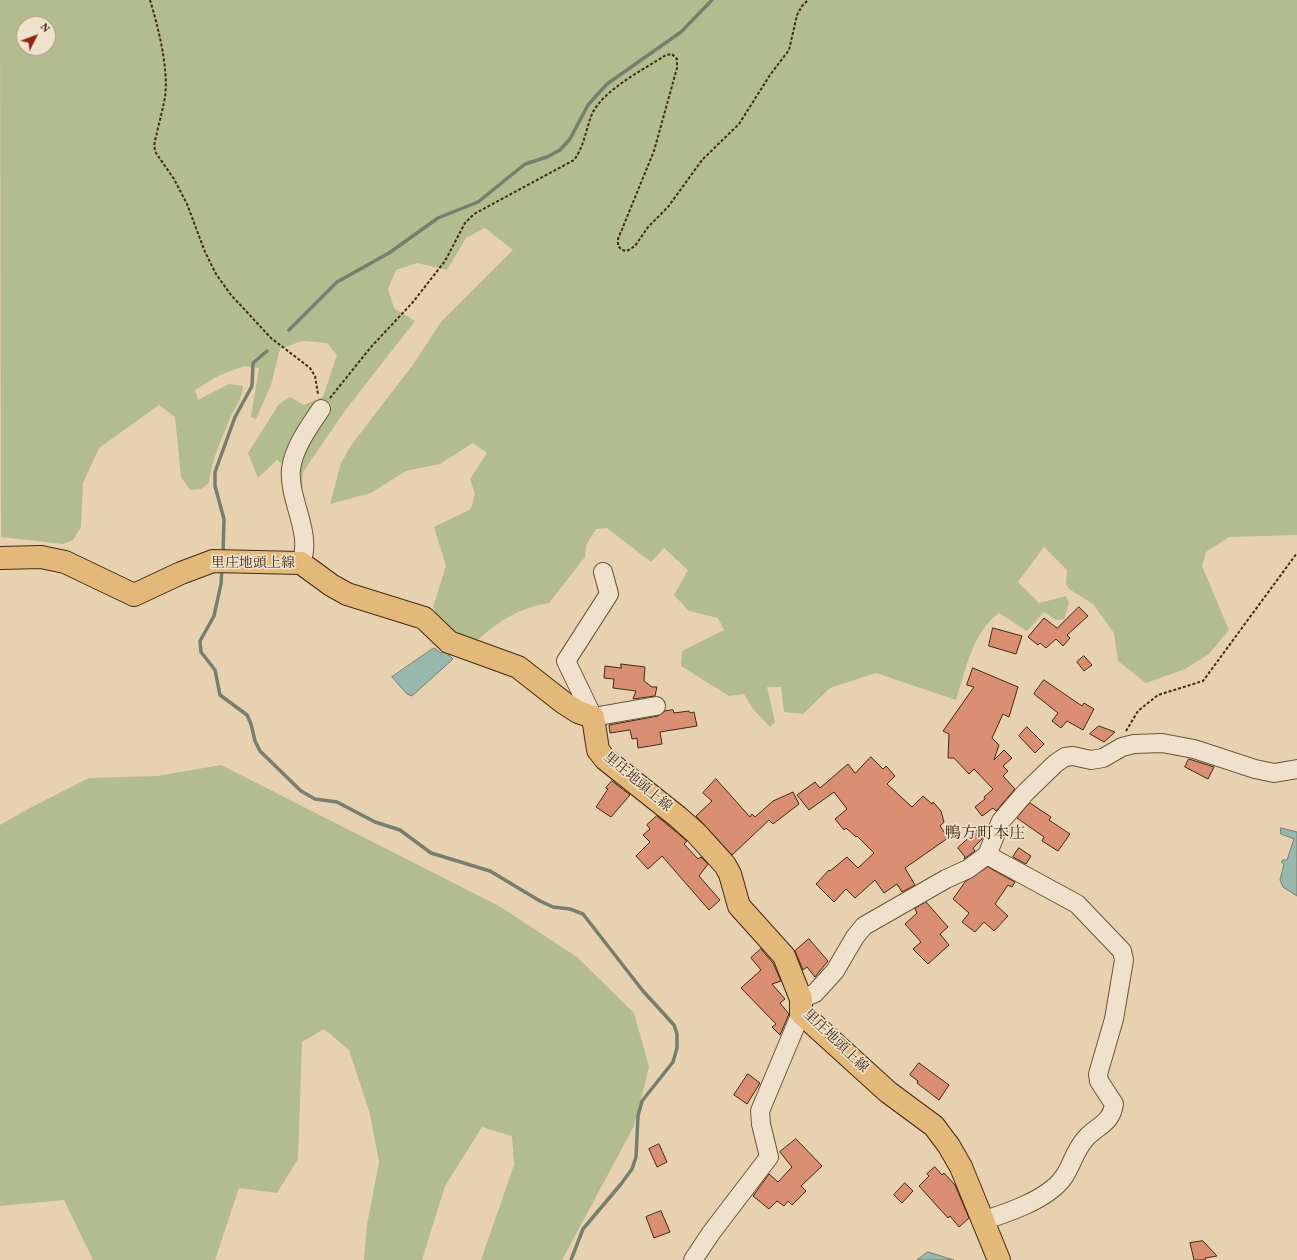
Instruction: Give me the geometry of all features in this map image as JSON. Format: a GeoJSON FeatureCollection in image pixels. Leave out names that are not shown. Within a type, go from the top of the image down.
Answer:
{"type":"FeatureCollection","features":[{"type":"Feature","properties":{"kind":"main road","name":"里庄地頭上線"},"geometry":{"type":"LineString","coordinates":[[0,558],[42,557],[65,562],[134,595],[181,572],[213,561],[301,563],[331,585],[347,594],[424,618],[449,642],[518,667],[564,703],[578,712],[593,717],[598,750],[605,759],[691,829],[725,865],[730,874],[739,906],[784,956],[801,1006],[888,1092],[934,1126],[961,1167],[982,1221],[1000,1260]]}},
{"type":"Feature","properties":{"kind":"street"},"geometry":{"type":"LineString","coordinates":[[301,563],[304,553],[302,531],[291,480],[291,468],[295,454],[303,438],[321,409]]}},
{"type":"Feature","properties":{"kind":"street"},"geometry":{"type":"LineString","coordinates":[[603,572],[609,594],[566,661],[593,717],[656,706]]}},
{"type":"Feature","properties":{"kind":"street"},"geometry":{"type":"LineString","coordinates":[[693,1260],[710,1233],[769,1157],[761,1124],[760,1111],[801,1006],[835,971],[855,936],[864,926],[946,879],[968,869],[987,855],[1001,821],[1026,792],[1056,763],[1065,757],[1073,756],[1091,760],[1103,758],[1122,748],[1134,744],[1162,743],[1194,749],[1255,769],[1274,772],[1297,769]]}},
{"type":"Feature","properties":{"kind":"street"},"geometry":{"type":"LineString","coordinates":[[982,1221],[1041,1198],[1064,1178],[1077,1149],[1086,1138],[1109,1120],[1114,1104],[1100,1081],[1098,1074],[1114,1019],[1124,960],[1122,951],[1077,904],[987,855]]}},
{"type":"Feature","properties":{"kind":"path"},"geometry":{"type":"LineString","coordinates":[[150,0],[163,57],[165,96],[154,146],[156,153],[174,179],[187,204],[205,252],[216,274],[231,295],[271,338],[310,368],[316,376],[321,409]]}},
{"type":"Feature","properties":{"kind":"path"},"geometry":{"type":"LineString","coordinates":[[321,409],[371,347],[413,302],[445,261],[465,223],[474,214],[574,160],[581,147],[593,113],[603,99],[621,84],[666,55],[672,54],[677,59],[677,68],[654,151],[618,239],[618,246],[622,250],[627,251],[635,246],[648,227],[668,206],[702,160],[739,124],[770,75],[789,50],[797,15],[802,6],[808,0]]}},
{"type":"Feature","properties":{"kind":"path"},"geometry":{"type":"LineString","coordinates":[[1122,748],[1123,738],[1128,725],[1138,711],[1158,695],[1203,681],[1297,553]]}},
{"type":"Feature","properties":{"kind":"green space"},"geometry":{"type":"Polygon","coordinates":[[[0,0],[1297,0],[1297,535],[1229,537],[1206,552],[1202,566],[1229,630],[1209,654],[1185,669],[1146,683],[1118,661],[1114,633],[1093,604],[1069,589],[1066,584],[1067,570],[1044,547],[1018,582],[1039,603],[1066,596],[1069,603],[1064,619],[1056,620],[1044,612],[1027,631],[999,613],[990,621],[976,641],[956,700],[876,673],[830,688],[803,714],[784,712],[781,687],[767,687],[775,722],[770,727],[753,709],[744,694],[729,696],[681,666],[682,651],[724,630],[718,618],[689,611],[674,595],[688,570],[664,548],[651,562],[607,528],[596,529],[586,545],[585,557],[549,603],[529,608],[510,616],[492,628],[476,642],[441,624],[433,607],[446,566],[434,527],[471,509],[475,494],[470,479],[487,453],[473,443],[440,464],[406,471],[371,493],[330,504],[341,463],[352,444],[412,366],[441,322],[513,250],[485,228],[466,238],[447,270],[417,263],[396,270],[388,289],[394,308],[415,321],[344,412],[303,472],[302,494],[287,468],[277,460],[258,478],[248,453],[279,404],[290,397],[304,405],[323,397],[337,355],[327,343],[302,341],[280,349],[271,385],[256,419],[251,417],[259,368],[244,366],[218,376],[195,390],[198,400],[229,384],[243,386],[240,398],[217,450],[209,483],[201,489],[190,490],[181,477],[175,417],[159,405],[99,448],[83,483],[81,527],[73,540],[63,544],[1,537],[0,0]]]}},
{"type":"Feature","properties":{"kind":"green space"},"geometry":{"type":"Polygon","coordinates":[[[221,765],[499,906],[577,957],[634,1013],[649,1067],[634,1126],[562,1260],[481,1260],[514,1165],[512,1136],[482,1127],[445,1186],[422,1260],[364,1260],[367,1225],[379,1162],[370,1114],[349,1050],[324,1029],[302,1042],[298,1159],[277,1193],[239,1188],[215,1260],[93,1260],[64,1200],[0,1206],[0,825],[89,778],[157,776],[221,765]]]}},
{"type":"Feature","properties":{"kind":"water"},"geometry":{"type":"Polygon","coordinates":[[[434,648],[441,653],[445,651],[453,659],[412,696],[407,694],[392,677],[434,648]]]}},
{"type":"Feature","properties":{"kind":"water"},"geometry":{"type":"Polygon","coordinates":[[[1281,828],[1297,832],[1297,896],[1283,887],[1280,880],[1284,864],[1281,862],[1283,860],[1287,860],[1294,839],[1281,834],[1281,828]]]}},
{"type":"Feature","properties":{"kind":"water"},"geometry":{"type":"Polygon","coordinates":[[[928,1252],[954,1260],[917,1260],[928,1252]]]}},
{"type":"Feature","properties":{"kind":"building"},"geometry":{"type":"Polygon","coordinates":[[[1079,607],[1088,616],[1067,635],[1070,638],[1063,646],[1056,639],[1046,648],[1040,643],[1038,645],[1028,637],[1044,618],[1057,628],[1079,607]]]}},
{"type":"Feature","properties":{"kind":"building"},"geometry":{"type":"Polygon","coordinates":[[[993,628],[1022,636],[1016,654],[989,646],[993,628]]]}},
{"type":"Feature","properties":{"kind":"building"},"geometry":{"type":"Polygon","coordinates":[[[1084,656],[1092,665],[1084,671],[1077,662],[1084,656]]]}},
{"type":"Feature","properties":{"kind":"building"},"geometry":{"type":"Polygon","coordinates":[[[621,664],[645,667],[644,681],[652,687],[657,687],[655,696],[633,699],[636,691],[613,688],[614,679],[604,678],[605,666],[621,668],[621,664]]]}},
{"type":"Feature","properties":{"kind":"building"},"geometry":{"type":"Polygon","coordinates":[[[973,668],[1018,687],[1009,717],[1003,714],[992,738],[999,745],[994,760],[1004,750],[1012,758],[1003,766],[1008,771],[1003,776],[1015,789],[996,811],[993,808],[982,816],[975,807],[985,799],[984,797],[993,789],[974,769],[969,774],[954,758],[948,758],[949,734],[943,731],[974,687],[967,685],[973,668]]]}},
{"type":"Feature","properties":{"kind":"building"},"geometry":{"type":"Polygon","coordinates":[[[1044,680],[1082,706],[1084,703],[1094,709],[1083,730],[1067,721],[1061,728],[1052,721],[1058,713],[1034,694],[1044,680]]]}},
{"type":"Feature","properties":{"kind":"building"},"geometry":{"type":"Polygon","coordinates":[[[673,710],[674,713],[689,711],[690,713],[694,712],[697,726],[660,732],[662,744],[638,748],[637,738],[632,739],[630,730],[610,733],[609,725],[658,716],[665,711],[673,710]]]}},
{"type":"Feature","properties":{"kind":"building"},"geometry":{"type":"Polygon","coordinates":[[[1099,726],[1115,732],[1104,742],[1090,734],[1099,726]]]}},
{"type":"Feature","properties":{"kind":"building"},"geometry":{"type":"Polygon","coordinates":[[[1027,727],[1044,744],[1035,753],[1019,736],[1027,727]]]}},
{"type":"Feature","properties":{"kind":"building"},"geometry":{"type":"Polygon","coordinates":[[[871,757],[883,769],[886,766],[895,776],[887,784],[912,807],[923,796],[932,804],[933,802],[941,811],[944,822],[940,826],[948,838],[905,868],[915,885],[902,892],[897,884],[884,893],[875,880],[855,898],[846,889],[834,902],[816,884],[829,870],[830,871],[847,857],[858,868],[874,853],[857,836],[856,837],[846,828],[844,830],[835,819],[847,809],[834,792],[809,810],[797,795],[815,782],[820,788],[848,764],[855,773],[871,757]]]}},
{"type":"Feature","properties":{"kind":"building"},"geometry":{"type":"Polygon","coordinates":[[[1189,759],[1214,767],[1208,779],[1185,767],[1189,759]]]}},
{"type":"Feature","properties":{"kind":"building"},"geometry":{"type":"Polygon","coordinates":[[[716,779],[750,817],[752,814],[755,817],[773,801],[793,792],[799,804],[773,824],[769,820],[732,855],[696,816],[712,801],[703,793],[716,779]]]}},
{"type":"Feature","properties":{"kind":"building"},"geometry":{"type":"Polygon","coordinates":[[[612,781],[630,795],[611,817],[596,807],[608,789],[606,788],[612,781]]]}},
{"type":"Feature","properties":{"kind":"building"},"geometry":{"type":"Polygon","coordinates":[[[1030,803],[1051,817],[1049,820],[1070,834],[1058,851],[1042,841],[1044,837],[1017,818],[1030,803]]]}},
{"type":"Feature","properties":{"kind":"building"},"geometry":{"type":"Polygon","coordinates":[[[657,816],[687,841],[684,844],[698,859],[701,857],[708,864],[699,876],[720,900],[709,910],[662,856],[648,869],[636,856],[650,842],[643,835],[650,829],[647,825],[657,816]]]}},
{"type":"Feature","properties":{"kind":"building"},"geometry":{"type":"Polygon","coordinates":[[[980,828],[985,833],[982,839],[973,848],[975,851],[964,859],[965,857],[958,848],[980,828]]]}},
{"type":"Feature","properties":{"kind":"building"},"geometry":{"type":"Polygon","coordinates":[[[1019,848],[1031,856],[1026,864],[1013,857],[1019,848]]]}},
{"type":"Feature","properties":{"kind":"building"},"geometry":{"type":"Polygon","coordinates":[[[988,867],[1015,882],[1012,887],[1008,885],[995,904],[1008,916],[994,931],[984,922],[975,932],[962,922],[969,913],[953,899],[965,882],[988,867]]]}},
{"type":"Feature","properties":{"kind":"building"},"geometry":{"type":"Polygon","coordinates":[[[926,902],[948,927],[940,934],[949,945],[928,964],[913,949],[921,942],[905,924],[917,913],[915,909],[926,902]]]}},
{"type":"Feature","properties":{"kind":"building"},"geometry":{"type":"Polygon","coordinates":[[[809,939],[828,961],[815,977],[807,967],[803,970],[795,951],[809,939]]]}},
{"type":"Feature","properties":{"kind":"building"},"geometry":{"type":"Polygon","coordinates":[[[761,949],[773,963],[781,981],[772,984],[785,999],[780,1003],[789,1014],[780,1035],[772,1027],[776,1024],[741,988],[761,970],[751,958],[761,949]]]}},
{"type":"Feature","properties":{"kind":"building"},"geometry":{"type":"Polygon","coordinates":[[[919,1063],[949,1085],[939,1100],[917,1083],[918,1081],[910,1075],[919,1063]]]}},
{"type":"Feature","properties":{"kind":"building"},"geometry":{"type":"Polygon","coordinates":[[[748,1074],[760,1083],[747,1104],[734,1095],[748,1074]]]}},
{"type":"Feature","properties":{"kind":"building"},"geometry":{"type":"Polygon","coordinates":[[[796,1139],[822,1166],[801,1186],[806,1191],[792,1205],[788,1201],[784,1206],[777,1201],[769,1209],[753,1196],[769,1174],[778,1182],[792,1167],[780,1152],[796,1139]]]}},
{"type":"Feature","properties":{"kind":"building"},"geometry":{"type":"Polygon","coordinates":[[[659,1144],[667,1162],[657,1167],[649,1149],[659,1144]]]}},
{"type":"Feature","properties":{"kind":"building"},"geometry":{"type":"Polygon","coordinates":[[[935,1167],[942,1175],[944,1173],[955,1185],[969,1218],[959,1227],[950,1216],[948,1218],[919,1186],[929,1176],[927,1174],[935,1167]]]}},
{"type":"Feature","properties":{"kind":"building"},"geometry":{"type":"Polygon","coordinates":[[[905,1183],[913,1191],[902,1203],[894,1195],[905,1183]]]}},
{"type":"Feature","properties":{"kind":"building"},"geometry":{"type":"Polygon","coordinates":[[[661,1211],[670,1232],[654,1238],[646,1217],[661,1211]]]}},
{"type":"Feature","properties":{"kind":"building"},"geometry":{"type":"Polygon","coordinates":[[[1203,1241],[1217,1256],[1205,1258],[1206,1260],[1194,1260],[1190,1243],[1203,1241]]]}},
{"type":"Feature","properties":{"kind":"waterway"},"geometry":{"type":"LineString","coordinates":[[289,330],[337,282],[389,253],[438,218],[478,202],[525,164],[547,157],[560,150],[570,139],[588,105],[607,84],[681,32],[712,0]]}},
{"type":"Feature","properties":{"kind":"waterway"},"geometry":{"type":"LineString","coordinates":[[223,554],[224,519],[215,486],[215,472],[235,417],[252,386],[253,363],[267,351]]}},
{"type":"Feature","properties":{"kind":"waterway"},"geometry":{"type":"LineString","coordinates":[[222,568],[221,584],[214,616],[200,641],[201,652],[215,670],[220,695],[247,715],[255,741],[260,751],[301,791],[315,799],[337,802],[375,822],[400,830],[431,853],[490,871],[540,901],[553,907],[570,909],[583,914],[643,991],[674,1025],[677,1034],[677,1048],[673,1062],[642,1101],[638,1116],[636,1157],[632,1169],[583,1229],[571,1260]]}},
{"type":"Feature","properties":{"kind":"district","name":"鴨方町本庄"},"geometry":{"type":"Point","coordinates":[985,835]}}]}
